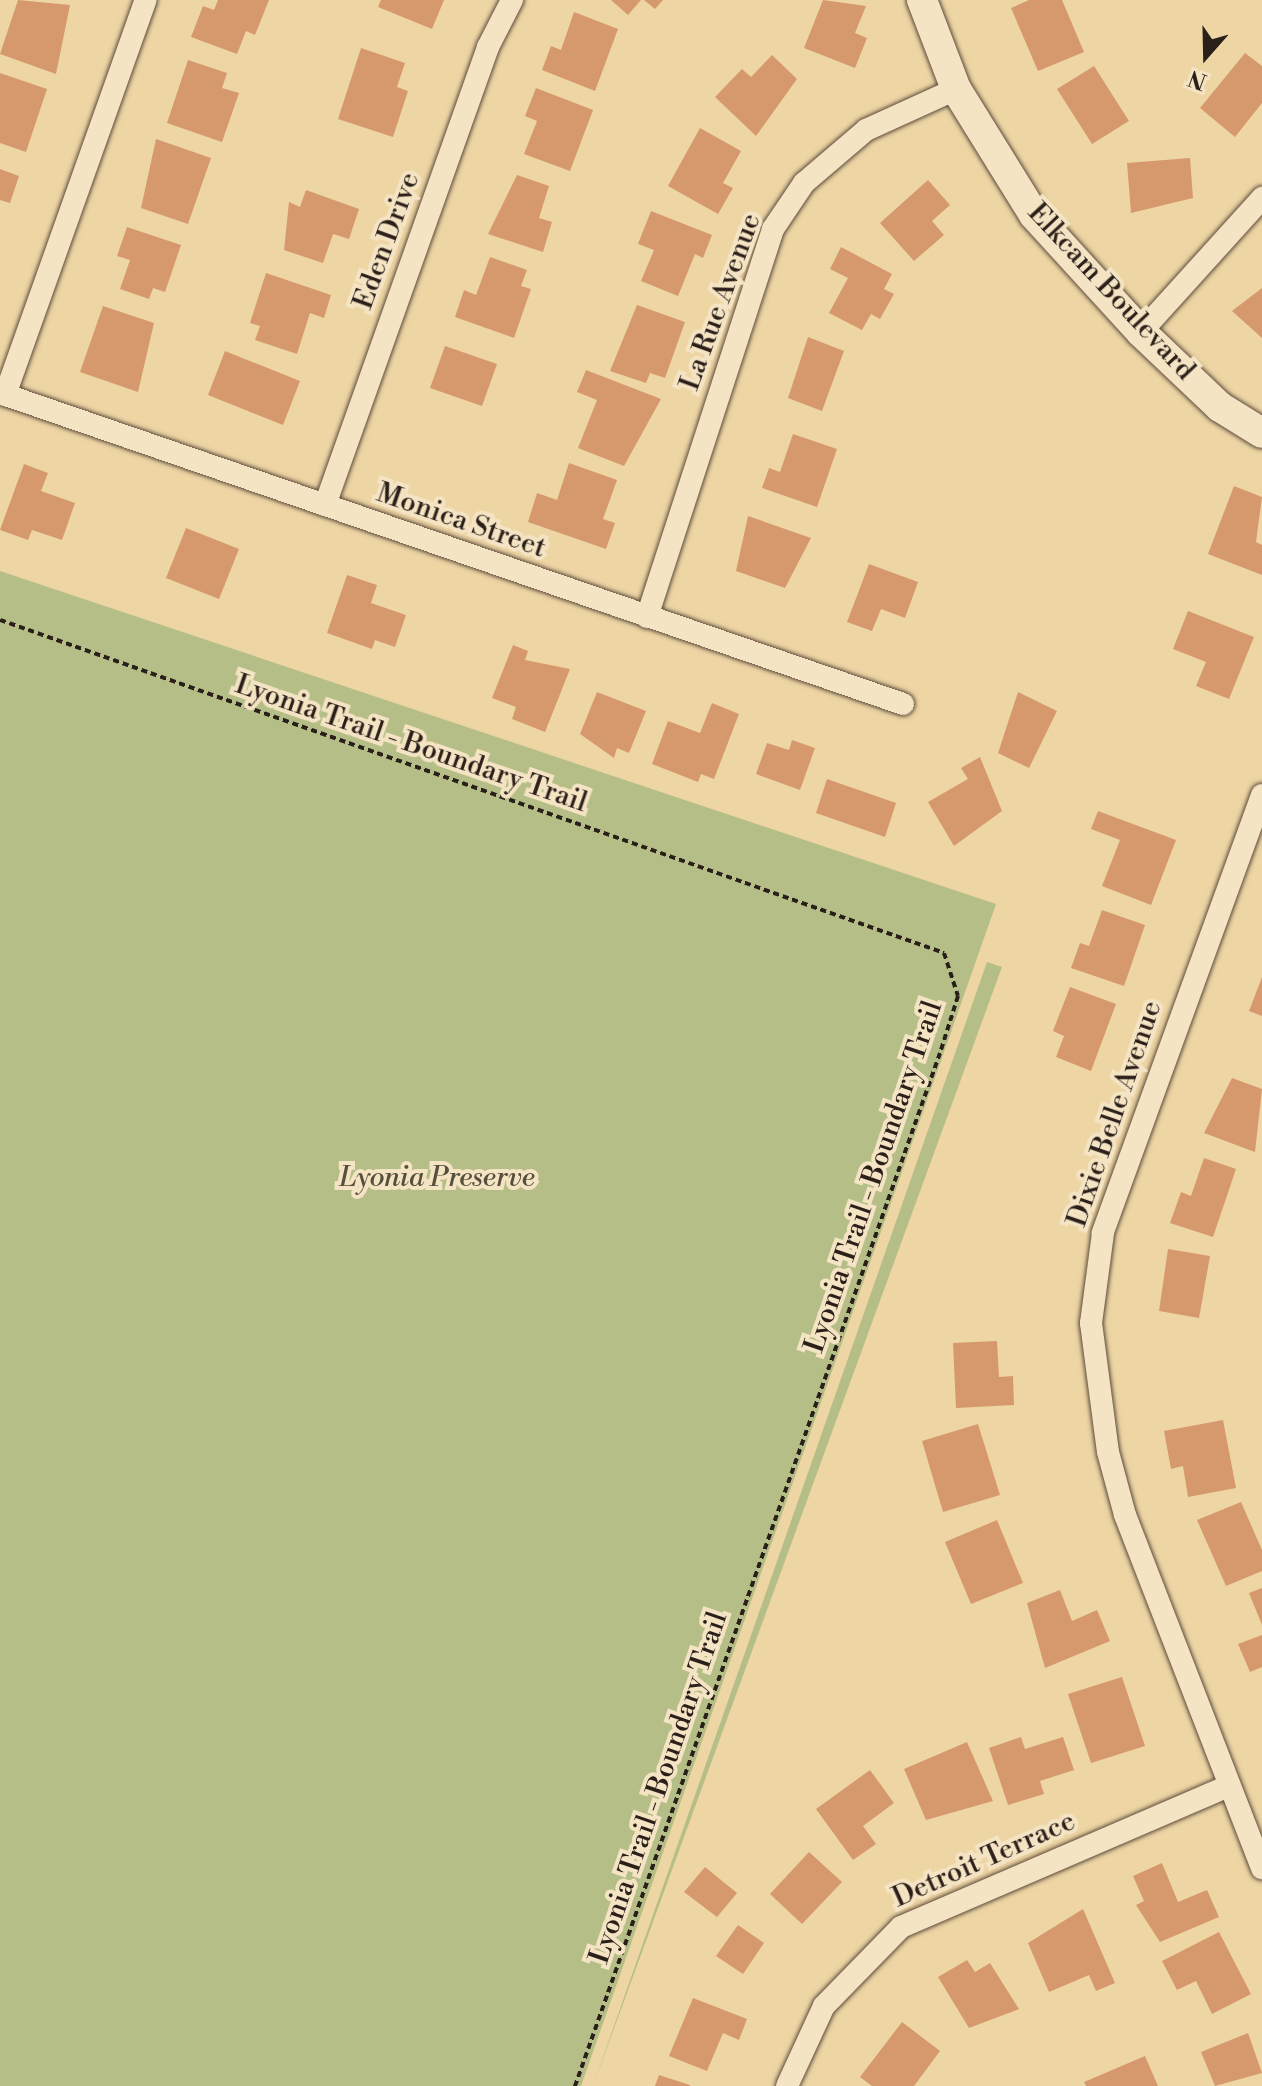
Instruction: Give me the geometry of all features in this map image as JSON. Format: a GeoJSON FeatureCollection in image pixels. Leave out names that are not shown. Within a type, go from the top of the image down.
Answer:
{"type":"FeatureCollection","features":[{"type":"Feature","properties":{"kind":"street"},"geometry":{"type":"LineString","coordinates":[[3,394],[146,0]]}},
{"type":"Feature","properties":{"kind":"street","name":"Eden Drive"},"geometry":{"type":"LineString","coordinates":[[325,505],[488,47],[512,0]]}},
{"type":"Feature","properties":{"kind":"street","name":"Elkcam Boulevard"},"geometry":{"type":"LineString","coordinates":[[922,0],[956,89],[1034,215],[1141,332],[1220,407],[1262,433]]}},
{"type":"Feature","properties":{"kind":"street","name":"La Rue Avenue"},"geometry":{"type":"LineString","coordinates":[[647,617],[773,229],[804,183],[866,130],[956,89]]}},
{"type":"Feature","properties":{"kind":"street"},"geometry":{"type":"LineString","coordinates":[[1141,332],[1262,198]]}},
{"type":"Feature","properties":{"kind":"street","name":"Monica Street"},"geometry":{"type":"LineString","coordinates":[[3,394],[903,704]]}},
{"type":"Feature","properties":{"kind":"street","name":"Dixie Belle Avenue"},"geometry":{"type":"LineString","coordinates":[[1262,795],[1103,1233],[1091,1323],[1108,1452],[1125,1515],[1262,1868]]}},
{"type":"Feature","properties":{"kind":"street","name":"Detroit Terrace"},"geometry":{"type":"LineString","coordinates":[[787,2086],[824,2006],[901,1927],[1228,1786]]}},
{"type":"Feature","properties":{"kind":"path","name":"Lyonia Trail - Boundary Trail"},"geometry":{"type":"LineString","coordinates":[[0,620],[944,953],[958,996],[940,1053],[575,2086]]}},
{"type":"Feature","properties":{"kind":"green space","name":"Lyonia Preserve"},"geometry":{"type":"Polygon","coordinates":[[[0,571],[996,904],[581,2086],[0,2086],[0,571]]]}},
{"type":"Feature","properties":{"kind":"green space"},"geometry":{"type":"Polygon","coordinates":[[[987,962],[1002,967],[593,2086],[987,962]]]}},
{"type":"Feature","properties":{"kind":"building"},"geometry":{"type":"Polygon","coordinates":[[[18,0],[70,5],[56,74],[0,54],[18,0]]]}},
{"type":"Feature","properties":{"kind":"building"},"geometry":{"type":"Polygon","coordinates":[[[218,0],[269,0],[255,35],[246,31],[237,54],[191,37],[203,6],[214,10],[218,0]]]}},
{"type":"Feature","properties":{"kind":"building"},"geometry":{"type":"Polygon","coordinates":[[[381,0],[444,0],[432,29],[378,7],[381,0]]]}},
{"type":"Feature","properties":{"kind":"building"},"geometry":{"type":"Polygon","coordinates":[[[611,0],[641,0],[628,15],[611,0]]]}},
{"type":"Feature","properties":{"kind":"building"},"geometry":{"type":"Polygon","coordinates":[[[644,0],[663,0],[655,9],[644,0]]]}},
{"type":"Feature","properties":{"kind":"building"},"geometry":{"type":"Polygon","coordinates":[[[823,0],[866,6],[855,33],[867,38],[855,68],[804,48],[823,0]]]}},
{"type":"Feature","properties":{"kind":"building"},"geometry":{"type":"Polygon","coordinates":[[[1029,0],[1062,0],[1084,52],[1038,71],[1011,8],[1029,0]]]}},
{"type":"Feature","properties":{"kind":"building"},"geometry":{"type":"Polygon","coordinates":[[[574,12],[618,29],[595,91],[542,70],[551,46],[561,50],[574,12]]]}},
{"type":"Feature","properties":{"kind":"building"},"geometry":{"type":"Polygon","coordinates":[[[361,48],[405,63],[397,87],[408,91],[393,137],[338,119],[361,48]]]}},
{"type":"Feature","properties":{"kind":"building"},"geometry":{"type":"Polygon","coordinates":[[[1245,53],[1262,66],[1262,103],[1235,137],[1200,108],[1245,53]]]}},
{"type":"Feature","properties":{"kind":"building"},"geometry":{"type":"Polygon","coordinates":[[[772,55],[797,79],[756,136],[715,97],[742,69],[751,77],[772,55]]]}},
{"type":"Feature","properties":{"kind":"building"},"geometry":{"type":"Polygon","coordinates":[[[188,60],[227,73],[222,88],[239,93],[222,142],[167,123],[188,60]]]}},
{"type":"Feature","properties":{"kind":"building"},"geometry":{"type":"Polygon","coordinates":[[[1094,66],[1129,121],[1092,144],[1057,89],[1094,66]]]}},
{"type":"Feature","properties":{"kind":"building"},"geometry":{"type":"Polygon","coordinates":[[[0,73],[47,89],[26,152],[0,143],[0,73]]]}},
{"type":"Feature","properties":{"kind":"building"},"geometry":{"type":"Polygon","coordinates":[[[536,88],[593,110],[570,171],[524,154],[537,121],[525,116],[536,88]]]}},
{"type":"Feature","properties":{"kind":"building"},"geometry":{"type":"Polygon","coordinates":[[[700,128],[741,151],[723,183],[733,188],[718,214],[668,186],[700,128]]]}},
{"type":"Feature","properties":{"kind":"building"},"geometry":{"type":"Polygon","coordinates":[[[156,139],[211,158],[188,224],[141,208],[156,139]]]}},
{"type":"Feature","properties":{"kind":"building"},"geometry":{"type":"Polygon","coordinates":[[[1190,158],[1193,198],[1131,213],[1127,163],[1190,158]]]}},
{"type":"Feature","properties":{"kind":"building"},"geometry":{"type":"Polygon","coordinates":[[[0,169],[19,176],[10,203],[0,200],[0,169]]]}},
{"type":"Feature","properties":{"kind":"building"},"geometry":{"type":"Polygon","coordinates":[[[517,175],[549,186],[539,218],[552,222],[543,252],[488,234],[517,175]]]}},
{"type":"Feature","properties":{"kind":"building"},"geometry":{"type":"Polygon","coordinates":[[[928,180],[950,205],[932,221],[944,235],[914,261],[880,223],[928,180]]]}},
{"type":"Feature","properties":{"kind":"building"},"geometry":{"type":"Polygon","coordinates":[[[306,190],[359,209],[349,239],[333,234],[323,263],[284,250],[289,202],[300,207],[306,190]]]}},
{"type":"Feature","properties":{"kind":"building"},"geometry":{"type":"Polygon","coordinates":[[[651,211],[712,235],[703,258],[695,254],[678,296],[641,281],[654,250],[638,244],[651,211]]]}},
{"type":"Feature","properties":{"kind":"building"},"geometry":{"type":"Polygon","coordinates":[[[127,227],[181,245],[165,292],[153,288],[149,299],[120,289],[130,260],[117,256],[127,227]]]}},
{"type":"Feature","properties":{"kind":"building"},"geometry":{"type":"Polygon","coordinates":[[[841,247],[892,274],[884,289],[894,294],[880,319],[871,314],[862,330],[829,313],[848,278],[830,269],[841,247]]]}},
{"type":"Feature","properties":{"kind":"building"},"geometry":{"type":"Polygon","coordinates":[[[490,257],[527,270],[521,286],[531,289],[514,338],[455,317],[464,290],[476,295],[490,257]]]}},
{"type":"Feature","properties":{"kind":"building"},"geometry":{"type":"Polygon","coordinates":[[[266,273],[331,295],[324,318],[310,313],[297,354],[255,340],[260,326],[250,323],[266,273]]]}},
{"type":"Feature","properties":{"kind":"building"},"geometry":{"type":"Polygon","coordinates":[[[1262,288],[1262,338],[1232,311],[1262,288]]]}},
{"type":"Feature","properties":{"kind":"building"},"geometry":{"type":"Polygon","coordinates":[[[637,305],[685,322],[665,378],[650,373],[646,383],[610,371],[637,305]]]}},
{"type":"Feature","properties":{"kind":"building"},"geometry":{"type":"Polygon","coordinates":[[[103,306],[154,323],[138,392],[80,372],[103,306]]]}},
{"type":"Feature","properties":{"kind":"building"},"geometry":{"type":"Polygon","coordinates":[[[808,337],[844,351],[822,411],[788,398],[808,337]]]}},
{"type":"Feature","properties":{"kind":"building"},"geometry":{"type":"Polygon","coordinates":[[[445,346],[497,364],[482,406],[430,388],[445,346]]]}},
{"type":"Feature","properties":{"kind":"building"},"geometry":{"type":"Polygon","coordinates":[[[225,351],[300,381],[283,425],[208,395],[225,351]]]}},
{"type":"Feature","properties":{"kind":"building"},"geometry":{"type":"Polygon","coordinates":[[[586,370],[661,399],[624,466],[578,448],[597,400],[577,392],[586,370]]]}},
{"type":"Feature","properties":{"kind":"building"},"geometry":{"type":"Polygon","coordinates":[[[793,434],[837,449],[817,507],[762,488],[769,468],[780,472],[793,434]]]}},
{"type":"Feature","properties":{"kind":"building"},"geometry":{"type":"Polygon","coordinates":[[[569,463],[617,480],[603,519],[615,523],[606,549],[528,522],[537,493],[557,500],[569,463]]]}},
{"type":"Feature","properties":{"kind":"building"},"geometry":{"type":"Polygon","coordinates":[[[24,464],[48,473],[41,491],[75,503],[62,540],[32,530],[28,540],[0,530],[24,464]]]}},
{"type":"Feature","properties":{"kind":"building"},"geometry":{"type":"Polygon","coordinates":[[[1234,486],[1262,497],[1256,542],[1262,545],[1262,575],[1208,554],[1234,486]]]}},
{"type":"Feature","properties":{"kind":"building"},"geometry":{"type":"Polygon","coordinates":[[[748,516],[811,538],[785,588],[736,571],[748,516]]]}},
{"type":"Feature","properties":{"kind":"building"},"geometry":{"type":"Polygon","coordinates":[[[186,528],[239,549],[219,599],[166,578],[186,528]]]}},
{"type":"Feature","properties":{"kind":"building"},"geometry":{"type":"Polygon","coordinates":[[[869,564],[918,582],[905,618],[881,609],[872,631],[847,622],[869,564]]]}},
{"type":"Feature","properties":{"kind":"building"},"geometry":{"type":"Polygon","coordinates":[[[347,575],[377,585],[371,603],[406,615],[395,647],[375,640],[372,649],[327,633],[347,575]]]}},
{"type":"Feature","properties":{"kind":"building"},"geometry":{"type":"Polygon","coordinates":[[[1188,611],[1254,637],[1229,699],[1196,686],[1206,662],[1173,649],[1188,611]]]}},
{"type":"Feature","properties":{"kind":"building"},"geometry":{"type":"Polygon","coordinates":[[[513,645],[528,651],[525,660],[570,669],[545,732],[512,719],[516,707],[492,698],[513,645]]]}},
{"type":"Feature","properties":{"kind":"building"},"geometry":{"type":"Polygon","coordinates":[[[597,692],[646,711],[629,753],[617,748],[614,758],[580,734],[597,692]]]}},
{"type":"Feature","properties":{"kind":"building"},"geometry":{"type":"Polygon","coordinates":[[[1018,692],[1057,711],[1029,768],[998,753],[1018,692]]]}},
{"type":"Feature","properties":{"kind":"building"},"geometry":{"type":"Polygon","coordinates":[[[712,703],[739,714],[714,779],[701,774],[698,782],[652,764],[668,721],[700,733],[712,703]]]}},
{"type":"Feature","properties":{"kind":"building"},"geometry":{"type":"Polygon","coordinates":[[[792,740],[815,748],[800,790],[756,774],[767,743],[789,750],[792,740]]]}},
{"type":"Feature","properties":{"kind":"building"},"geometry":{"type":"Polygon","coordinates":[[[980,757],[1002,811],[954,846],[928,802],[968,779],[961,768],[980,757]]]}},
{"type":"Feature","properties":{"kind":"building"},"geometry":{"type":"Polygon","coordinates":[[[827,779],[896,803],[885,837],[816,813],[827,779]]]}},
{"type":"Feature","properties":{"kind":"building"},"geometry":{"type":"Polygon","coordinates":[[[1098,811],[1176,840],[1151,905],[1102,886],[1120,840],[1091,829],[1098,811]]]}},
{"type":"Feature","properties":{"kind":"building"},"geometry":{"type":"Polygon","coordinates":[[[1102,910],[1145,925],[1124,986],[1071,968],[1080,943],[1089,946],[1102,910]]]}},
{"type":"Feature","properties":{"kind":"building"},"geometry":{"type":"Polygon","coordinates":[[[1262,977],[1262,1016],[1249,1011],[1262,977]]]}},
{"type":"Feature","properties":{"kind":"building"},"geometry":{"type":"Polygon","coordinates":[[[1070,987],[1116,1004],[1091,1071],[1056,1057],[1064,1036],[1053,1031],[1070,987]]]}},
{"type":"Feature","properties":{"kind":"building"},"geometry":{"type":"Polygon","coordinates":[[[1232,1078],[1262,1089],[1255,1152],[1204,1133],[1232,1078]]]}},
{"type":"Feature","properties":{"kind":"building"},"geometry":{"type":"Polygon","coordinates":[[[1204,1158],[1236,1169],[1213,1237],[1170,1223],[1181,1192],[1191,1196],[1204,1158]]]}},
{"type":"Feature","properties":{"kind":"building"},"geometry":{"type":"Polygon","coordinates":[[[1168,1249],[1210,1256],[1199,1318],[1159,1311],[1168,1249]]]}},
{"type":"Feature","properties":{"kind":"building"},"geometry":{"type":"Polygon","coordinates":[[[997,1341],[999,1377],[1013,1376],[1014,1405],[956,1408],[953,1343],[997,1341]]]}},
{"type":"Feature","properties":{"kind":"building"},"geometry":{"type":"Polygon","coordinates":[[[1223,1420],[1236,1488],[1188,1497],[1183,1466],[1171,1469],[1164,1431],[1223,1420]]]}},
{"type":"Feature","properties":{"kind":"building"},"geometry":{"type":"Polygon","coordinates":[[[978,1424],[1000,1495],[943,1512],[922,1441],[978,1424]]]}},
{"type":"Feature","properties":{"kind":"building"},"geometry":{"type":"Polygon","coordinates":[[[1241,1502],[1262,1550],[1262,1571],[1226,1586],[1197,1520],[1241,1502]]]}},
{"type":"Feature","properties":{"kind":"building"},"geometry":{"type":"Polygon","coordinates":[[[997,1520],[1023,1583],[971,1604],[945,1542],[997,1520]]]}},
{"type":"Feature","properties":{"kind":"building"},"geometry":{"type":"Polygon","coordinates":[[[1262,1588],[1262,1625],[1249,1593],[1262,1588]]]}},
{"type":"Feature","properties":{"kind":"building"},"geometry":{"type":"Polygon","coordinates":[[[1060,1590],[1072,1621],[1097,1610],[1110,1641],[1045,1668],[1027,1603],[1060,1590]]]}},
{"type":"Feature","properties":{"kind":"building"},"geometry":{"type":"Polygon","coordinates":[[[1262,1635],[1262,1667],[1250,1672],[1238,1644],[1262,1635]]]}},
{"type":"Feature","properties":{"kind":"building"},"geometry":{"type":"Polygon","coordinates":[[[1122,1677],[1145,1746],[1091,1763],[1068,1694],[1122,1677]]]}},
{"type":"Feature","properties":{"kind":"building"},"geometry":{"type":"Polygon","coordinates":[[[1021,1737],[1025,1749],[1063,1737],[1074,1770],[1040,1781],[1044,1794],[1008,1805],[989,1748],[1021,1737]]]}},
{"type":"Feature","properties":{"kind":"building"},"geometry":{"type":"Polygon","coordinates":[[[967,1742],[993,1801],[926,1820],[904,1769],[967,1742]]]}},
{"type":"Feature","properties":{"kind":"building"},"geometry":{"type":"Polygon","coordinates":[[[870,1770],[894,1803],[863,1826],[876,1844],[853,1860],[816,1809],[870,1770]]]}},
{"type":"Feature","properties":{"kind":"building"},"geometry":{"type":"Polygon","coordinates":[[[809,1852],[842,1882],[802,1924],[770,1894],[809,1852]]]}},
{"type":"Feature","properties":{"kind":"building"},"geometry":{"type":"Polygon","coordinates":[[[1162,1863],[1178,1902],[1207,1890],[1219,1917],[1160,1942],[1136,1905],[1144,1901],[1133,1876],[1162,1863]]]}},
{"type":"Feature","properties":{"kind":"building"},"geometry":{"type":"Polygon","coordinates":[[[705,1867],[737,1893],[717,1917],[684,1892],[705,1867]]]}},
{"type":"Feature","properties":{"kind":"building"},"geometry":{"type":"Polygon","coordinates":[[[1083,1909],[1115,1983],[1096,1991],[1089,1975],[1049,1992],[1028,1943],[1083,1909]]]}},
{"type":"Feature","properties":{"kind":"building"},"geometry":{"type":"Polygon","coordinates":[[[738,1925],[764,1943],[743,1974],[716,1956],[738,1925]]]}},
{"type":"Feature","properties":{"kind":"building"},"geometry":{"type":"Polygon","coordinates":[[[1219,1932],[1251,1994],[1212,2014],[1196,1981],[1177,1990],[1162,1961],[1219,1932]]]}},
{"type":"Feature","properties":{"kind":"building"},"geometry":{"type":"Polygon","coordinates":[[[967,1960],[975,1972],[990,1963],[1019,2009],[969,2028],[938,1977],[967,1960]]]}},
{"type":"Feature","properties":{"kind":"building"},"geometry":{"type":"Polygon","coordinates":[[[693,1998],[747,2019],[739,2040],[723,2033],[707,2071],[669,2056],[693,1998]]]}},
{"type":"Feature","properties":{"kind":"building"},"geometry":{"type":"Polygon","coordinates":[[[902,2022],[940,2051],[914,2086],[872,2086],[860,2077],[902,2022]]]}},
{"type":"Feature","properties":{"kind":"building"},"geometry":{"type":"Polygon","coordinates":[[[1248,2033],[1262,2073],[1215,2086],[1201,2052],[1248,2033]]]}},
{"type":"Feature","properties":{"kind":"building"},"geometry":{"type":"Polygon","coordinates":[[[1145,2056],[1158,2086],[1086,2086],[1084,2082],[1145,2056]]]}},
{"type":"Feature","properties":{"kind":"building"},"geometry":{"type":"Polygon","coordinates":[[[659,2075],[690,2085],[690,2086],[655,2086],[659,2075]]]}}]}
